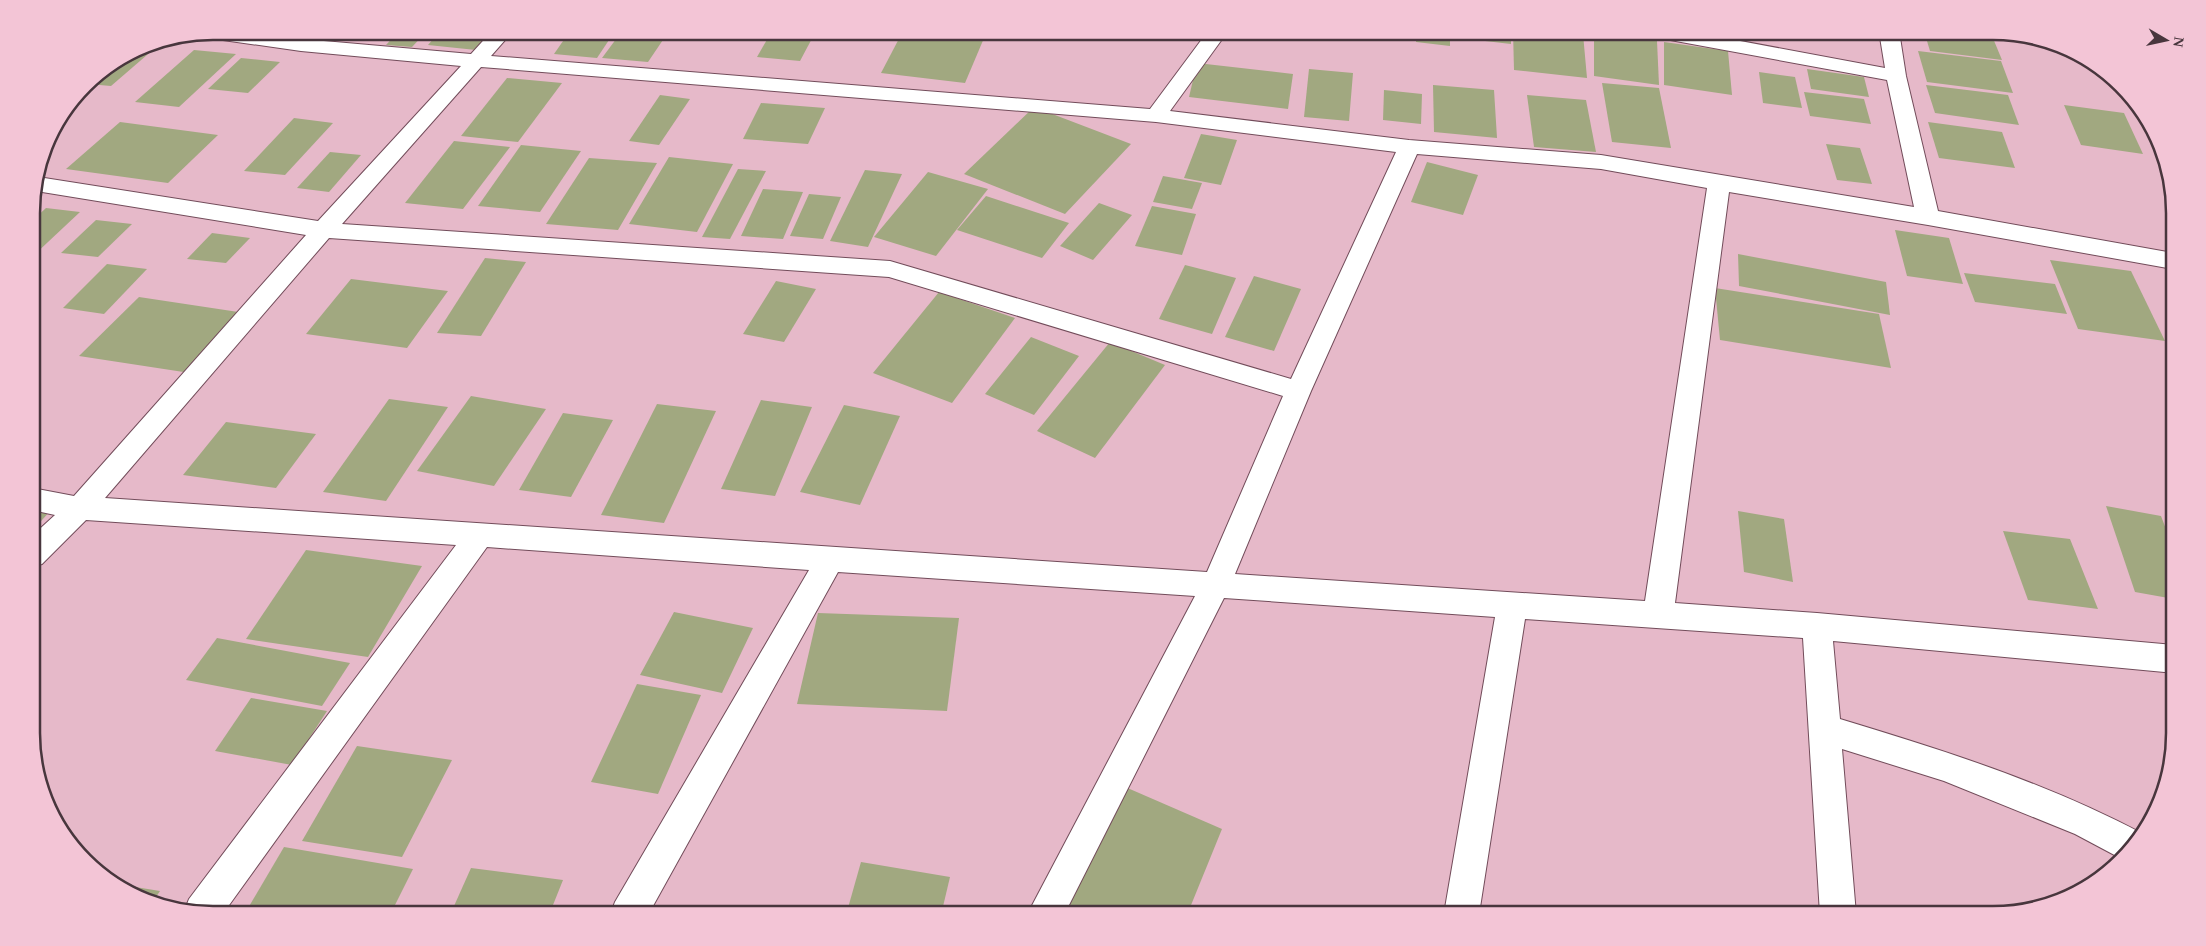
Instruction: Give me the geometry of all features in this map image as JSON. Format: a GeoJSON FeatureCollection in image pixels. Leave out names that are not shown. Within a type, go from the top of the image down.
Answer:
{"type":"FeatureCollection","features":[{"type":"Feature","properties":{"kind":"street"},"geometry":{"type":"LineString","coordinates":[[266,40],[476,61],[1156,116],[1410,147],[1601,162],[1928,217],[2166,260]]}},
{"type":"Feature","properties":{"kind":"street"},"geometry":{"type":"LineString","coordinates":[[40,547],[80,508],[323,230],[495,40]]}},
{"type":"Feature","properties":{"kind":"street"},"geometry":{"type":"LineString","coordinates":[[1156,116],[1211,40]]}},
{"type":"Feature","properties":{"kind":"street"},"geometry":{"type":"LineString","coordinates":[[1702,40],[1896,76]]}},
{"type":"Feature","properties":{"kind":"street"},"geometry":{"type":"LineString","coordinates":[[1890,40],[1928,217]]}},
{"type":"Feature","properties":{"kind":"street"},"geometry":{"type":"LineString","coordinates":[[1050,906],[1216,585],[1298,391],[1410,147]]}},
{"type":"Feature","properties":{"kind":"street"},"geometry":{"type":"LineString","coordinates":[[1658,615],[1719,183]]}},
{"type":"Feature","properties":{"kind":"street"},"geometry":{"type":"LineString","coordinates":[[42,185],[323,230],[890,269],[1298,391]]}},
{"type":"Feature","properties":{"kind":"street"},"geometry":{"type":"LineString","coordinates":[[40,500],[80,508],[1817,626],[2166,658]]}},
{"type":"Feature","properties":{"kind":"street"},"geometry":{"type":"LineString","coordinates":[[206,906],[479,536]]}},
{"type":"Feature","properties":{"kind":"street"},"geometry":{"type":"LineString","coordinates":[[633,906],[830,559]]}},
{"type":"Feature","properties":{"kind":"street"},"geometry":{"type":"LineString","coordinates":[[1462,906],[1512,605]]}},
{"type":"Feature","properties":{"kind":"street"},"geometry":{"type":"LineString","coordinates":[[1817,626],[1837,906]]}},
{"type":"Feature","properties":{"kind":"street"},"geometry":{"type":"LineString","coordinates":[[1824,729],[1945,766],[2087,822],[2126,843]]}},
{"type":"Feature","properties":{"kind":"building"},"geometry":{"type":"Polygon","coordinates":[[[391,40],[419,40],[412,47],[386,45],[391,40]]]}},
{"type":"Feature","properties":{"kind":"building"},"geometry":{"type":"Polygon","coordinates":[[[432,40],[484,40],[476,50],[428,45],[432,40]]]}},
{"type":"Feature","properties":{"kind":"building"},"geometry":{"type":"Polygon","coordinates":[[[564,40],[609,40],[597,58],[554,54],[564,40]]]}},
{"type":"Feature","properties":{"kind":"building"},"geometry":{"type":"Polygon","coordinates":[[[615,40],[663,40],[648,62],[602,58],[615,40]]]}},
{"type":"Feature","properties":{"kind":"building"},"geometry":{"type":"Polygon","coordinates":[[[767,40],[811,40],[800,61],[757,57],[767,40]]]}},
{"type":"Feature","properties":{"kind":"building"},"geometry":{"type":"Polygon","coordinates":[[[898,40],[983,40],[965,83],[881,73],[898,40]]]}},
{"type":"Feature","properties":{"kind":"building"},"geometry":{"type":"Polygon","coordinates":[[[1416,40],[1450,40],[1450,46],[1416,42],[1416,40]]]}},
{"type":"Feature","properties":{"kind":"building"},"geometry":{"type":"Polygon","coordinates":[[[1476,40],[1511,40],[1511,44],[1476,40]]]}},
{"type":"Feature","properties":{"kind":"building"},"geometry":{"type":"Polygon","coordinates":[[[1513,40],[1584,40],[1587,78],[1514,70],[1513,40]]]}},
{"type":"Feature","properties":{"kind":"building"},"geometry":{"type":"Polygon","coordinates":[[[1594,40],[1657,41],[1659,85],[1594,76],[1594,40]]]}},
{"type":"Feature","properties":{"kind":"building"},"geometry":{"type":"Polygon","coordinates":[[[1927,40],[1994,40],[2002,60],[1930,51],[1927,40]]]}},
{"type":"Feature","properties":{"kind":"building"},"geometry":{"type":"Polygon","coordinates":[[[1664,42],[1728,51],[1732,95],[1664,85],[1664,42]]]}},
{"type":"Feature","properties":{"kind":"building"},"geometry":{"type":"Polygon","coordinates":[[[194,50],[236,54],[179,107],[135,102],[194,50]]]}},
{"type":"Feature","properties":{"kind":"building"},"geometry":{"type":"Polygon","coordinates":[[[1918,51],[2001,61],[2013,93],[1927,82],[1918,51]]]}},
{"type":"Feature","properties":{"kind":"building"},"geometry":{"type":"Polygon","coordinates":[[[151,52],[111,86],[97,85],[117,69],[151,52]]]}},
{"type":"Feature","properties":{"kind":"building"},"geometry":{"type":"Polygon","coordinates":[[[241,58],[280,62],[248,93],[208,89],[241,58]]]}},
{"type":"Feature","properties":{"kind":"building"},"geometry":{"type":"Polygon","coordinates":[[[1197,63],[1293,74],[1288,109],[1189,97],[1197,63]]]}},
{"type":"Feature","properties":{"kind":"building"},"geometry":{"type":"Polygon","coordinates":[[[1309,69],[1353,73],[1349,121],[1304,117],[1309,69]]]}},
{"type":"Feature","properties":{"kind":"building"},"geometry":{"type":"Polygon","coordinates":[[[1807,69],[1864,77],[1869,97],[1811,89],[1807,69]]]}},
{"type":"Feature","properties":{"kind":"building"},"geometry":{"type":"Polygon","coordinates":[[[1759,72],[1795,77],[1802,108],[1763,103],[1759,72]]]}},
{"type":"Feature","properties":{"kind":"building"},"geometry":{"type":"Polygon","coordinates":[[[507,78],[562,83],[518,142],[461,136],[507,78]]]}},
{"type":"Feature","properties":{"kind":"building"},"geometry":{"type":"Polygon","coordinates":[[[1602,83],[1659,88],[1671,148],[1612,142],[1602,83]]]}},
{"type":"Feature","properties":{"kind":"building"},"geometry":{"type":"Polygon","coordinates":[[[1433,85],[1494,90],[1497,138],[1434,132],[1433,85]]]}},
{"type":"Feature","properties":{"kind":"building"},"geometry":{"type":"Polygon","coordinates":[[[1926,85],[2008,95],[2019,125],[1935,113],[1926,85]]]}},
{"type":"Feature","properties":{"kind":"building"},"geometry":{"type":"Polygon","coordinates":[[[1384,90],[1422,94],[1421,124],[1383,120],[1384,90]]]}},
{"type":"Feature","properties":{"kind":"building"},"geometry":{"type":"Polygon","coordinates":[[[1804,92],[1864,99],[1871,124],[1810,116],[1804,92]]]}},
{"type":"Feature","properties":{"kind":"building"},"geometry":{"type":"Polygon","coordinates":[[[660,95],[690,99],[659,145],[629,141],[660,95]]]}},
{"type":"Feature","properties":{"kind":"building"},"geometry":{"type":"Polygon","coordinates":[[[1527,95],[1586,100],[1596,152],[1534,147],[1527,95]]]}},
{"type":"Feature","properties":{"kind":"building"},"geometry":{"type":"Polygon","coordinates":[[[761,103],[825,108],[808,144],[743,139],[761,103]]]}},
{"type":"Feature","properties":{"kind":"building"},"geometry":{"type":"Polygon","coordinates":[[[2064,105],[2124,113],[2143,154],[2081,145],[2064,105]]]}},
{"type":"Feature","properties":{"kind":"building"},"geometry":{"type":"Polygon","coordinates":[[[1034,107],[1131,144],[1065,214],[964,174],[1034,107]]]}},
{"type":"Feature","properties":{"kind":"building"},"geometry":{"type":"Polygon","coordinates":[[[294,118],[333,123],[285,175],[244,171],[294,118]]]}},
{"type":"Feature","properties":{"kind":"building"},"geometry":{"type":"Polygon","coordinates":[[[120,122],[218,135],[168,183],[66,169],[120,122]]]}},
{"type":"Feature","properties":{"kind":"building"},"geometry":{"type":"Polygon","coordinates":[[[1928,122],[2002,132],[2015,168],[1939,158],[1928,122]]]}},
{"type":"Feature","properties":{"kind":"building"},"geometry":{"type":"Polygon","coordinates":[[[1201,134],[1237,140],[1221,185],[1184,178],[1201,134]]]}},
{"type":"Feature","properties":{"kind":"building"},"geometry":{"type":"Polygon","coordinates":[[[454,141],[510,147],[463,209],[405,203],[454,141]]]}},
{"type":"Feature","properties":{"kind":"building"},"geometry":{"type":"Polygon","coordinates":[[[1826,144],[1860,148],[1872,184],[1837,180],[1826,144]]]}},
{"type":"Feature","properties":{"kind":"building"},"geometry":{"type":"Polygon","coordinates":[[[521,145],[581,151],[540,212],[478,206],[521,145]]]}},
{"type":"Feature","properties":{"kind":"building"},"geometry":{"type":"Polygon","coordinates":[[[330,152],[361,155],[329,192],[297,188],[330,152]]]}},
{"type":"Feature","properties":{"kind":"building"},"geometry":{"type":"Polygon","coordinates":[[[669,157],[733,164],[697,232],[629,224],[669,157]]]}},
{"type":"Feature","properties":{"kind":"building"},"geometry":{"type":"Polygon","coordinates":[[[589,158],[657,163],[618,230],[546,224],[589,158]]]}},
{"type":"Feature","properties":{"kind":"building"},"geometry":{"type":"Polygon","coordinates":[[[1427,162],[1478,175],[1463,215],[1411,202],[1427,162]]]}},
{"type":"Feature","properties":{"kind":"building"},"geometry":{"type":"Polygon","coordinates":[[[738,169],[766,171],[730,239],[702,237],[738,169]]]}},
{"type":"Feature","properties":{"kind":"building"},"geometry":{"type":"Polygon","coordinates":[[[865,170],[902,174],[868,247],[830,241],[865,170]]]}},
{"type":"Feature","properties":{"kind":"building"},"geometry":{"type":"Polygon","coordinates":[[[928,172],[988,189],[936,256],[874,237],[928,172]]]}},
{"type":"Feature","properties":{"kind":"building"},"geometry":{"type":"Polygon","coordinates":[[[1163,176],[1202,183],[1192,209],[1153,202],[1163,176]]]}},
{"type":"Feature","properties":{"kind":"building"},"geometry":{"type":"Polygon","coordinates":[[[763,189],[803,192],[783,239],[741,236],[763,189]]]}},
{"type":"Feature","properties":{"kind":"building"},"geometry":{"type":"Polygon","coordinates":[[[809,194],[841,197],[823,239],[790,236],[809,194]]]}},
{"type":"Feature","properties":{"kind":"building"},"geometry":{"type":"Polygon","coordinates":[[[986,196],[1069,223],[1042,258],[957,230],[986,196]]]}},
{"type":"Feature","properties":{"kind":"building"},"geometry":{"type":"Polygon","coordinates":[[[1099,203],[1132,215],[1093,260],[1060,246],[1099,203]]]}},
{"type":"Feature","properties":{"kind":"building"},"geometry":{"type":"Polygon","coordinates":[[[1152,206],[1196,214],[1182,255],[1135,246],[1152,206]]]}},
{"type":"Feature","properties":{"kind":"building"},"geometry":{"type":"Polygon","coordinates":[[[46,208],[80,212],[40,250],[40,214],[46,208]]]}},
{"type":"Feature","properties":{"kind":"building"},"geometry":{"type":"Polygon","coordinates":[[[96,220],[132,224],[98,257],[61,253],[96,220]]]}},
{"type":"Feature","properties":{"kind":"building"},"geometry":{"type":"Polygon","coordinates":[[[1895,230],[1949,238],[1963,284],[1907,276],[1895,230]]]}},
{"type":"Feature","properties":{"kind":"building"},"geometry":{"type":"Polygon","coordinates":[[[212,233],[250,238],[226,263],[187,259],[212,233]]]}},
{"type":"Feature","properties":{"kind":"building"},"geometry":{"type":"Polygon","coordinates":[[[1738,254],[1886,282],[1890,315],[1739,286],[1738,254]]]}},
{"type":"Feature","properties":{"kind":"building"},"geometry":{"type":"Polygon","coordinates":[[[485,258],[526,262],[481,336],[437,333],[485,258]]]}},
{"type":"Feature","properties":{"kind":"building"},"geometry":{"type":"Polygon","coordinates":[[[2050,260],[2131,271],[2165,341],[2078,329],[2050,260]]]}},
{"type":"Feature","properties":{"kind":"building"},"geometry":{"type":"Polygon","coordinates":[[[107,264],[147,269],[104,314],[63,308],[107,264]]]}},
{"type":"Feature","properties":{"kind":"building"},"geometry":{"type":"Polygon","coordinates":[[[1185,265],[1236,278],[1212,334],[1159,319],[1185,265]]]}},
{"type":"Feature","properties":{"kind":"building"},"geometry":{"type":"Polygon","coordinates":[[[1964,273],[2055,284],[2067,314],[1975,302],[1964,273]]]}},
{"type":"Feature","properties":{"kind":"building"},"geometry":{"type":"Polygon","coordinates":[[[1254,276],[1301,289],[1274,351],[1225,337],[1254,276]]]}},
{"type":"Feature","properties":{"kind":"building"},"geometry":{"type":"Polygon","coordinates":[[[351,279],[448,291],[407,348],[306,334],[351,279]]]}},
{"type":"Feature","properties":{"kind":"building"},"geometry":{"type":"Polygon","coordinates":[[[776,281],[816,289],[784,342],[743,334],[776,281]]]}},
{"type":"Feature","properties":{"kind":"building"},"geometry":{"type":"Polygon","coordinates":[[[1715,288],[1879,314],[1891,368],[1720,340],[1715,288]]]}},
{"type":"Feature","properties":{"kind":"building"},"geometry":{"type":"Polygon","coordinates":[[[939,292],[1015,318],[952,403],[873,373],[939,292]]]}},
{"type":"Feature","properties":{"kind":"building"},"geometry":{"type":"Polygon","coordinates":[[[139,297],[245,313],[190,373],[79,356],[139,297]]]}},
{"type":"Feature","properties":{"kind":"building"},"geometry":{"type":"Polygon","coordinates":[[[1031,337],[1079,356],[1034,415],[985,394],[1031,337]]]}},
{"type":"Feature","properties":{"kind":"building"},"geometry":{"type":"Polygon","coordinates":[[[1110,342],[1165,365],[1095,458],[1037,431],[1110,342]]]}},
{"type":"Feature","properties":{"kind":"building"},"geometry":{"type":"Polygon","coordinates":[[[471,396],[546,409],[494,486],[417,471],[471,396]]]}},
{"type":"Feature","properties":{"kind":"building"},"geometry":{"type":"Polygon","coordinates":[[[389,399],[448,407],[386,501],[323,492],[389,399]]]}},
{"type":"Feature","properties":{"kind":"building"},"geometry":{"type":"Polygon","coordinates":[[[761,400],[812,407],[775,496],[721,489],[761,400]]]}},
{"type":"Feature","properties":{"kind":"building"},"geometry":{"type":"Polygon","coordinates":[[[657,404],[716,411],[664,523],[601,515],[657,404]]]}},
{"type":"Feature","properties":{"kind":"building"},"geometry":{"type":"Polygon","coordinates":[[[844,405],[900,416],[860,505],[800,492],[844,405]]]}},
{"type":"Feature","properties":{"kind":"building"},"geometry":{"type":"Polygon","coordinates":[[[563,413],[613,420],[571,497],[519,490],[563,413]]]}},
{"type":"Feature","properties":{"kind":"building"},"geometry":{"type":"Polygon","coordinates":[[[226,422],[316,434],[276,488],[183,475],[226,422]]]}},
{"type":"Feature","properties":{"kind":"building"},"geometry":{"type":"Polygon","coordinates":[[[2106,506],[2161,516],[2166,529],[2166,598],[2135,592],[2106,506]]]}},
{"type":"Feature","properties":{"kind":"building"},"geometry":{"type":"Polygon","coordinates":[[[40,507],[52,509],[40,522],[40,507]]]}},
{"type":"Feature","properties":{"kind":"building"},"geometry":{"type":"Polygon","coordinates":[[[1738,511],[1784,519],[1793,582],[1744,572],[1738,511]]]}},
{"type":"Feature","properties":{"kind":"building"},"geometry":{"type":"Polygon","coordinates":[[[2003,531],[2070,539],[2098,609],[2028,600],[2003,531]]]}},
{"type":"Feature","properties":{"kind":"building"},"geometry":{"type":"Polygon","coordinates":[[[306,550],[422,566],[368,657],[246,639],[306,550]]]}},
{"type":"Feature","properties":{"kind":"building"},"geometry":{"type":"Polygon","coordinates":[[[674,612],[753,628],[722,693],[640,675],[674,612]]]}},
{"type":"Feature","properties":{"kind":"building"},"geometry":{"type":"Polygon","coordinates":[[[818,613],[959,618],[947,711],[797,704],[818,613]]]}},
{"type":"Feature","properties":{"kind":"building"},"geometry":{"type":"Polygon","coordinates":[[[217,638],[350,663],[322,706],[186,680],[217,638]]]}},
{"type":"Feature","properties":{"kind":"building"},"geometry":{"type":"Polygon","coordinates":[[[637,684],[701,695],[658,794],[591,782],[637,684]]]}},
{"type":"Feature","properties":{"kind":"building"},"geometry":{"type":"Polygon","coordinates":[[[251,698],[327,711],[292,765],[215,751],[251,698]]]}},
{"type":"Feature","properties":{"kind":"building"},"geometry":{"type":"Polygon","coordinates":[[[357,746],[452,760],[402,857],[302,841],[357,746]]]}},
{"type":"Feature","properties":{"kind":"building"},"geometry":{"type":"Polygon","coordinates":[[[1116,783],[1222,829],[1191,906],[1058,905],[1116,783]]]}},
{"type":"Feature","properties":{"kind":"building"},"geometry":{"type":"Polygon","coordinates":[[[284,847],[413,869],[394,906],[249,906],[284,847]]]}},
{"type":"Feature","properties":{"kind":"building"},"geometry":{"type":"Polygon","coordinates":[[[861,862],[950,877],[943,906],[849,906],[861,862]]]}},
{"type":"Feature","properties":{"kind":"building"},"geometry":{"type":"Polygon","coordinates":[[[471,868],[563,880],[553,906],[454,906],[471,868]]]}},
{"type":"Feature","properties":{"kind":"building"},"geometry":{"type":"Polygon","coordinates":[[[135,887],[160,891],[156,896],[135,887]]]}}]}
